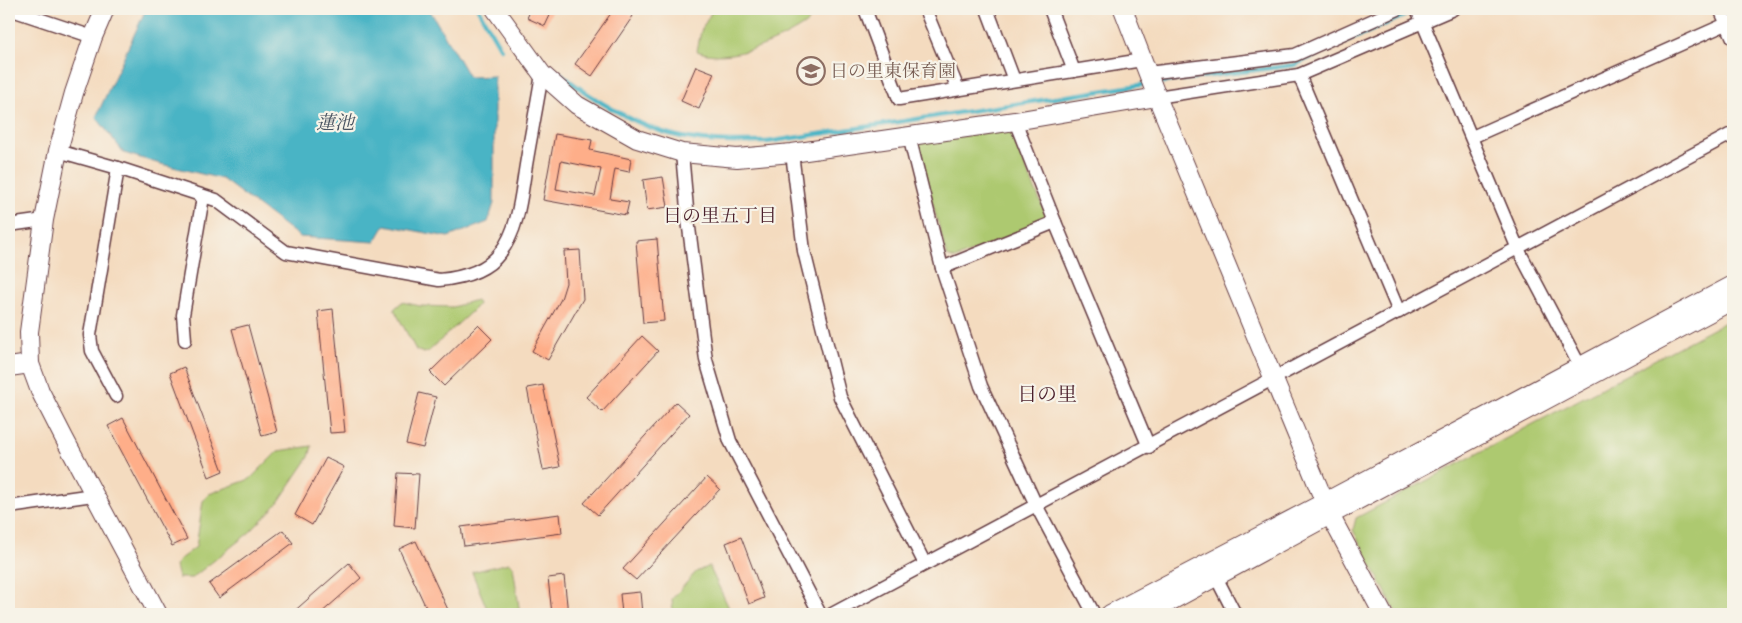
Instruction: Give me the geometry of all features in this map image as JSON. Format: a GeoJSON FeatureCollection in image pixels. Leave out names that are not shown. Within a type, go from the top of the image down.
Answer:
{"type":"FeatureCollection","features":[{"type":"Feature","properties":{"kind":"street"},"geometry":{"type":"LineString","coordinates":[[9,9],[93,37]]}},
{"type":"Feature","properties":{"kind":"street"},"geometry":{"type":"LineString","coordinates":[[105,9],[93,37],[74,93],[58,151],[44,220],[29,332],[30,364],[40,390],[93,495],[158,614]]}},
{"type":"Feature","properties":{"kind":"street"},"geometry":{"type":"LineString","coordinates":[[495,9],[542,74],[577,105],[637,139],[682,154],[737,158],[792,153],[1015,121],[1299,75],[1453,9]]}},
{"type":"Feature","properties":{"kind":"street"},"geometry":{"type":"LineString","coordinates":[[865,9],[899,99],[1074,71],[1295,55],[1398,9]]}},
{"type":"Feature","properties":{"kind":"street"},"geometry":{"type":"LineString","coordinates":[[925,9],[958,89]]}},
{"type":"Feature","properties":{"kind":"street"},"geometry":{"type":"LineString","coordinates":[[987,9],[1014,80]]}},
{"type":"Feature","properties":{"kind":"street"},"geometry":{"type":"LineString","coordinates":[[1050,9],[1074,71]]}},
{"type":"Feature","properties":{"kind":"street"},"geometry":{"type":"LineString","coordinates":[[1123,9],[1157,97],[1327,508],[1383,614]]}},
{"type":"Feature","properties":{"kind":"street"},"geometry":{"type":"LineString","coordinates":[[1417,9],[1518,249],[1584,373]]}},
{"type":"Feature","properties":{"kind":"street"},"geometry":{"type":"LineString","coordinates":[[1720,9],[1730,23],[1733,38]]}},
{"type":"Feature","properties":{"kind":"street"},"geometry":{"type":"LineString","coordinates":[[1472,137],[1730,23]]}},
{"type":"Feature","properties":{"kind":"street"},"geometry":{"type":"LineString","coordinates":[[58,151],[118,168],[216,200],[286,252],[438,280],[461,278],[483,268],[500,254],[512,232],[519,205],[542,74]]}},
{"type":"Feature","properties":{"kind":"street"},"geometry":{"type":"LineString","coordinates":[[1299,75],[1399,312]]}},
{"type":"Feature","properties":{"kind":"street"},"geometry":{"type":"LineString","coordinates":[[1015,121],[1149,447]]}},
{"type":"Feature","properties":{"kind":"street"},"geometry":{"type":"LineString","coordinates":[[832,614],[1149,447],[1733,133]]}},
{"type":"Feature","properties":{"kind":"street"},"geometry":{"type":"LineString","coordinates":[[909,136],[942,268],[981,386],[1036,505],[1094,614]]}},
{"type":"Feature","properties":{"kind":"street"},"geometry":{"type":"LineString","coordinates":[[792,153],[804,251],[840,397],[926,564]]}},
{"type":"Feature","properties":{"kind":"street"},"geometry":{"type":"LineString","coordinates":[[682,154],[688,220],[706,360],[724,423],[730,441],[820,614]]}},
{"type":"Feature","properties":{"kind":"street"},"geometry":{"type":"LineString","coordinates":[[116,396],[92,351],[90,335],[118,168]]}},
{"type":"Feature","properties":{"kind":"street"},"geometry":{"type":"LineString","coordinates":[[185,340],[183,315],[203,196]]}},
{"type":"Feature","properties":{"kind":"street"},"geometry":{"type":"LineString","coordinates":[[9,225],[44,220]]}},
{"type":"Feature","properties":{"kind":"street"},"geometry":{"type":"LineString","coordinates":[[942,268],[1055,222]]}},
{"type":"Feature","properties":{"kind":"street"},"geometry":{"type":"LineString","coordinates":[[1584,373],[1733,285]]}},
{"type":"Feature","properties":{"kind":"street"},"geometry":{"type":"LineString","coordinates":[[1110,614],[1327,508],[1584,373],[1733,300]]}},
{"type":"Feature","properties":{"kind":"street"},"geometry":{"type":"LineString","coordinates":[[9,367],[30,364]]}},
{"type":"Feature","properties":{"kind":"street"},"geometry":{"type":"LineString","coordinates":[[9,507],[93,495]]}},
{"type":"Feature","properties":{"kind":"street"},"geometry":{"type":"LineString","coordinates":[[1147,614],[1216,577],[1327,508]]}},
{"type":"Feature","properties":{"kind":"street"},"geometry":{"type":"LineString","coordinates":[[1216,577],[1235,614]]}},
{"type":"Feature","properties":{"kind":"green space"},"geometry":{"type":"Polygon","coordinates":[[[713,9],[821,9],[806,23],[781,38],[752,49],[723,55],[697,51],[701,31],[713,9]]]}},
{"type":"Feature","properties":{"kind":"green space"},"geometry":{"type":"Polygon","coordinates":[[[1003,130],[1010,132],[1046,214],[1045,221],[955,259],[947,256],[918,150],[921,142],[1003,130]]]}},
{"type":"Feature","properties":{"kind":"green space"},"geometry":{"type":"Polygon","coordinates":[[[476,300],[478,304],[474,309],[429,351],[424,353],[416,350],[394,309],[402,302],[420,306],[453,307],[476,300]]]}},
{"type":"Feature","properties":{"kind":"green space"},"geometry":{"type":"Polygon","coordinates":[[[1733,318],[1733,614],[1397,614],[1353,530],[1356,518],[1733,318]]]}},
{"type":"Feature","properties":{"kind":"green space"},"geometry":{"type":"Polygon","coordinates":[[[312,446],[309,457],[277,504],[250,532],[192,578],[178,578],[175,566],[180,559],[196,547],[203,501],[209,494],[250,479],[278,451],[312,446]]]}},
{"type":"Feature","properties":{"kind":"green space"},"geometry":{"type":"Polygon","coordinates":[[[509,563],[513,566],[520,614],[489,614],[472,572],[509,563]]]}},
{"type":"Feature","properties":{"kind":"green space"},"geometry":{"type":"Polygon","coordinates":[[[709,566],[730,610],[720,614],[673,614],[672,599],[696,572],[709,566]]]}},
{"type":"Feature","properties":{"kind":"water","name":"蓮池"},"geometry":{"type":"Polygon","coordinates":[[[146,9],[429,9],[469,77],[494,76],[494,203],[488,222],[448,237],[385,225],[375,242],[300,237],[222,179],[124,153],[96,117],[146,9]]]}},
{"type":"Feature","properties":{"kind":"building"},"geometry":{"type":"Polygon","coordinates":[[[531,9],[553,9],[545,26],[527,18],[531,9]]]}},
{"type":"Feature","properties":{"kind":"building"},"geometry":{"type":"Polygon","coordinates":[[[614,9],[623,9],[633,16],[592,76],[575,64],[614,9]]]}},
{"type":"Feature","properties":{"kind":"building"},"geometry":{"type":"Polygon","coordinates":[[[696,66],[714,73],[699,109],[681,101],[696,66]]]}},
{"type":"Feature","properties":{"kind":"building"},"geometry":{"type":"Polygon","coordinates":[[[555,134],[592,140],[590,150],[631,159],[629,172],[615,169],[610,199],[629,202],[626,215],[543,200],[555,134]],[[561,161],[556,189],[595,196],[601,169],[561,161]]]}},
{"type":"Feature","properties":{"kind":"building"},"geometry":{"type":"Polygon","coordinates":[[[663,177],[668,207],[647,210],[643,180],[663,177]]]}},
{"type":"Feature","properties":{"kind":"building"},"geometry":{"type":"Polygon","coordinates":[[[657,239],[664,321],[643,323],[636,241],[657,239]]]}},
{"type":"Feature","properties":{"kind":"building"},"geometry":{"type":"Polygon","coordinates":[[[580,250],[583,299],[548,360],[532,351],[561,299],[566,283],[564,251],[580,250]]]}},
{"type":"Feature","properties":{"kind":"building"},"geometry":{"type":"Polygon","coordinates":[[[333,309],[345,432],[330,433],[318,311],[333,309]]]}},
{"type":"Feature","properties":{"kind":"building"},"geometry":{"type":"Polygon","coordinates":[[[248,325],[277,432],[262,436],[232,329],[248,325]]]}},
{"type":"Feature","properties":{"kind":"building"},"geometry":{"type":"Polygon","coordinates":[[[478,325],[492,339],[444,386],[430,372],[478,325]]]}},
{"type":"Feature","properties":{"kind":"building"},"geometry":{"type":"Polygon","coordinates":[[[642,336],[658,351],[602,412],[586,397],[642,336]]]}},
{"type":"Feature","properties":{"kind":"building"},"geometry":{"type":"Polygon","coordinates":[[[184,367],[223,471],[209,477],[170,373],[184,367]]]}},
{"type":"Feature","properties":{"kind":"building"},"geometry":{"type":"Polygon","coordinates":[[[543,385],[560,467],[543,470],[527,388],[543,385]]]}},
{"type":"Feature","properties":{"kind":"building"},"geometry":{"type":"Polygon","coordinates":[[[419,393],[436,397],[423,448],[406,444],[419,393]]]}},
{"type":"Feature","properties":{"kind":"building"},"geometry":{"type":"Polygon","coordinates":[[[676,402],[689,414],[598,515],[584,503],[676,402]]]}},
{"type":"Feature","properties":{"kind":"building"},"geometry":{"type":"Polygon","coordinates":[[[123,418],[187,539],[172,546],[108,426],[123,418]]]}},
{"type":"Feature","properties":{"kind":"building"},"geometry":{"type":"Polygon","coordinates":[[[326,458],[344,467],[312,525],[295,515],[326,458]]]}},
{"type":"Feature","properties":{"kind":"building"},"geometry":{"type":"Polygon","coordinates":[[[398,473],[419,474],[415,528],[394,526],[398,473]]]}},
{"type":"Feature","properties":{"kind":"building"},"geometry":{"type":"Polygon","coordinates":[[[707,477],[720,489],[636,580],[623,569],[707,477]]]}},
{"type":"Feature","properties":{"kind":"building"},"geometry":{"type":"Polygon","coordinates":[[[560,514],[562,533],[464,546],[461,527],[560,514]]]}},
{"type":"Feature","properties":{"kind":"building"},"geometry":{"type":"Polygon","coordinates":[[[283,530],[293,543],[219,598],[209,584],[283,530]]]}},
{"type":"Feature","properties":{"kind":"building"},"geometry":{"type":"Polygon","coordinates":[[[741,537],[764,598],[749,604],[726,543],[741,537]]]}},
{"type":"Feature","properties":{"kind":"building"},"geometry":{"type":"Polygon","coordinates":[[[416,541],[450,614],[429,614],[399,549],[416,541]]]}},
{"type":"Feature","properties":{"kind":"building"},"geometry":{"type":"Polygon","coordinates":[[[349,563],[361,578],[320,614],[291,614],[349,563]]]}},
{"type":"Feature","properties":{"kind":"building"},"geometry":{"type":"Polygon","coordinates":[[[564,576],[568,614],[552,614],[548,578],[564,576]]]}},
{"type":"Feature","properties":{"kind":"building"},"geometry":{"type":"Polygon","coordinates":[[[640,592],[642,614],[622,614],[620,594],[640,592]]]}},
{"type":"Feature","properties":{"kind":"waterway"},"geometry":{"type":"LineString","coordinates":[[478,9],[501,49]]}},
{"type":"Feature","properties":{"kind":"waterway"},"geometry":{"type":"LineString","coordinates":[[1155,83],[1294,65],[1417,10]]}},
{"type":"Feature","properties":{"kind":"waterway"},"geometry":{"type":"LineString","coordinates":[[560,73],[602,103],[651,127],[693,139],[735,142],[767,142],[1147,84]]}},
{"type":"Feature","properties":{"kind":"place","name":"日の里東保育園"},"geometry":{"type":"Point","coordinates":[811,71]}},
{"type":"Feature","properties":{"kind":"district","name":"日の里五丁目"},"geometry":{"type":"Point","coordinates":[720,215]}},
{"type":"Feature","properties":{"kind":"district","name":"日の里"},"geometry":{"type":"Point","coordinates":[1047,394]}}]}
